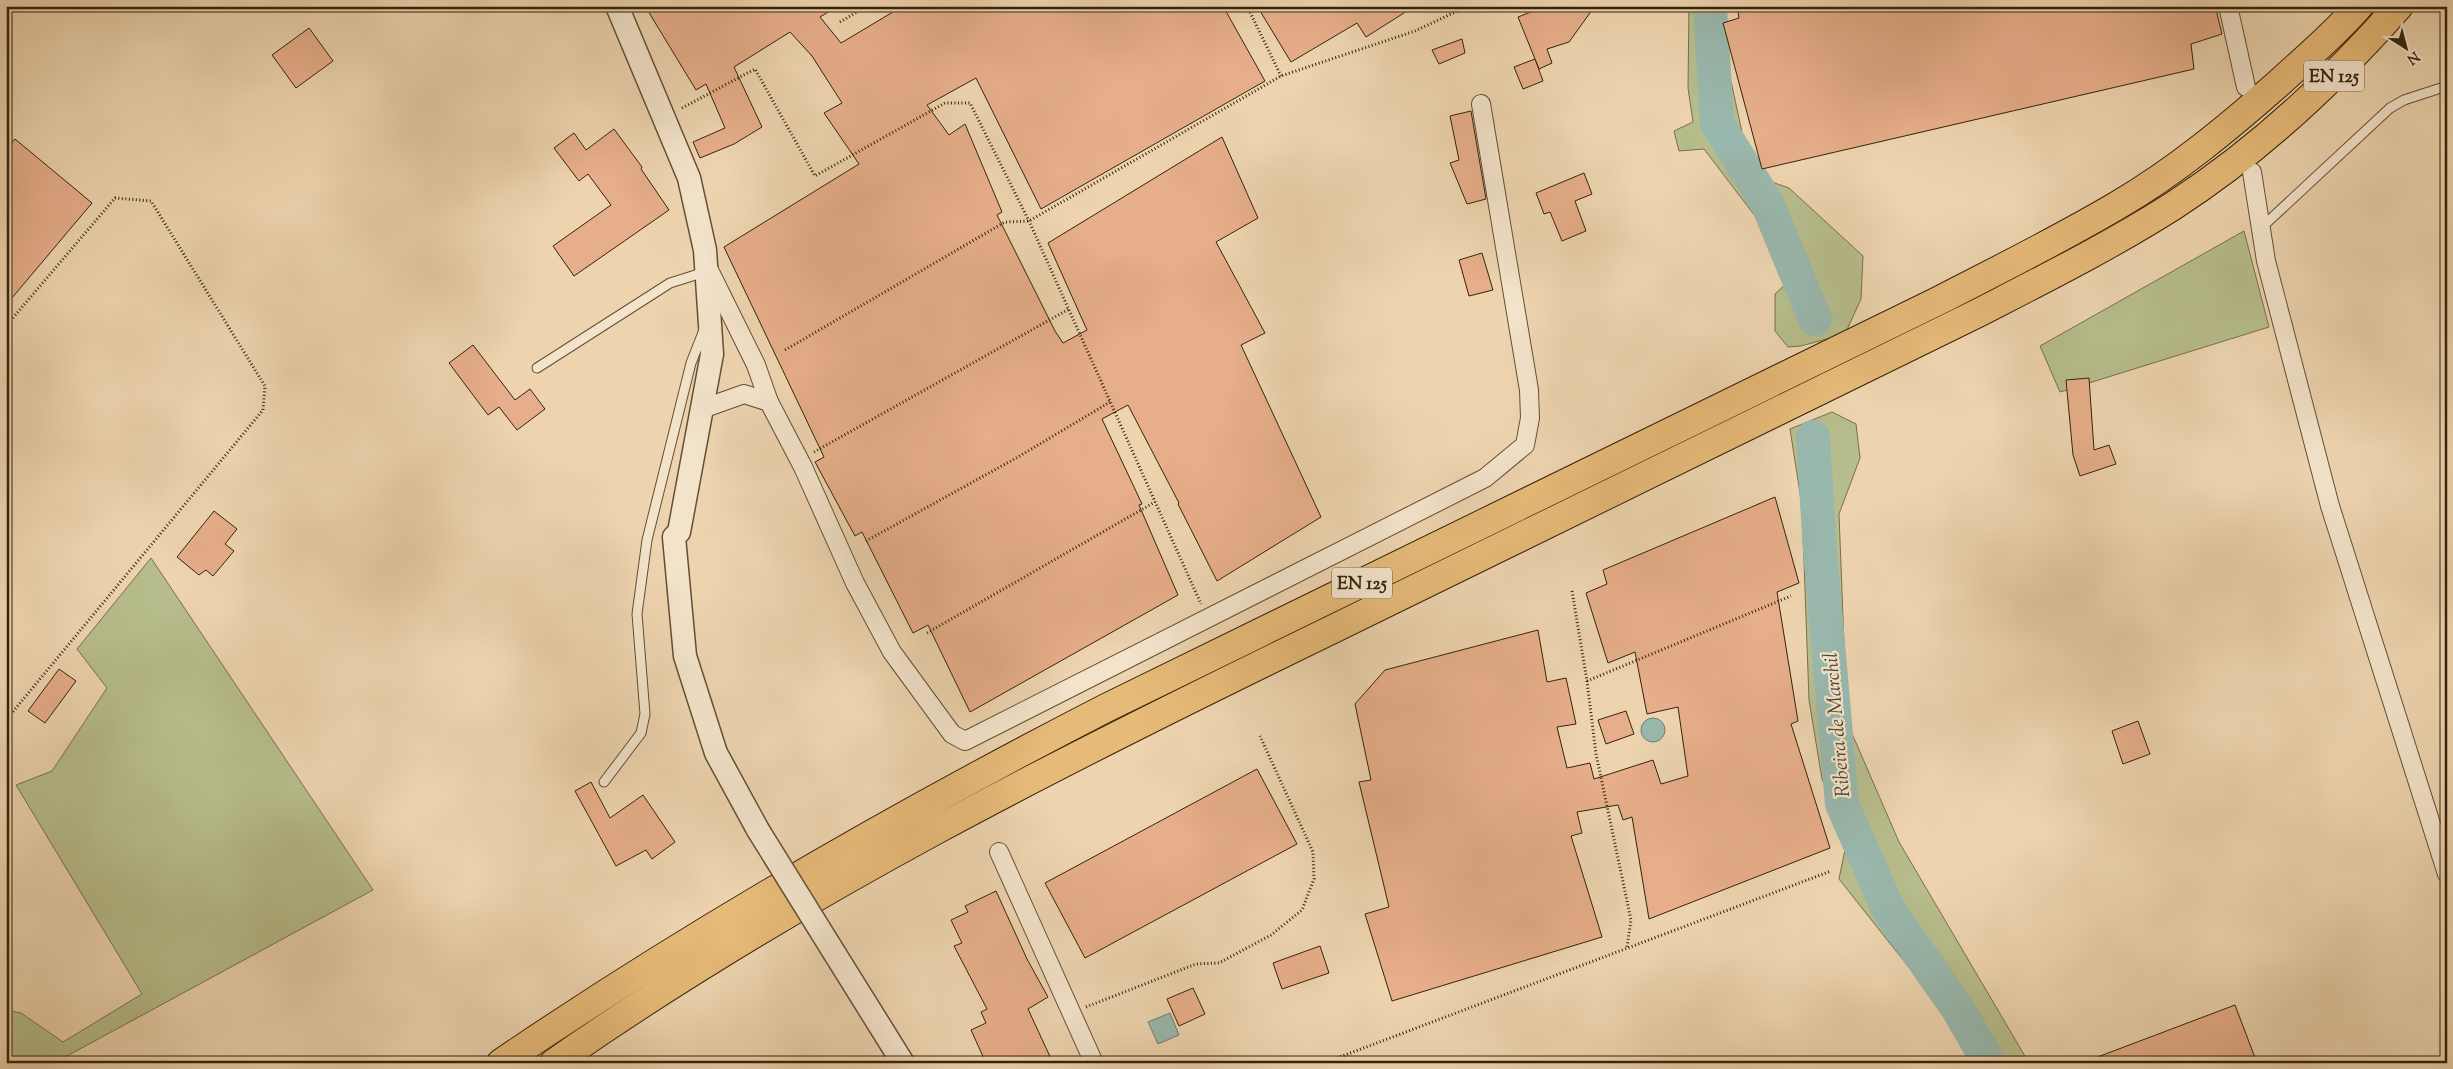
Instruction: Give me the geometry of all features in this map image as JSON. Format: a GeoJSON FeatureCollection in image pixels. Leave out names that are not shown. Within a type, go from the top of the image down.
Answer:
{"type":"FeatureCollection","features":[{"type":"Feature","properties":{"kind":"main road","name":"EN 125"},"geometry":{"type":"LineString","coordinates":[[501,1063],[621,982],[830,857],[973,776],[1106,708],[2037,251],[2119,205],[2174,168],[2233,123],[2254,93],[2338,30],[2359,6]]}},
{"type":"Feature","properties":{"kind":"main road","name":"EN 125"},"geometry":{"type":"LineString","coordinates":[[554,1063],[677,982],[777,921],[915,842],[1190,698],[2062,270],[2244,167],[2263,140],[2303,105],[2359,51],[2399,6]]}},
{"type":"Feature","properties":{"kind":"street"},"geometry":{"type":"LineString","coordinates":[[618,6],[689,178],[705,250],[712,354],[679,532],[674,537],[685,656],[716,753],[758,830],[903,1063]]}},
{"type":"Feature","properties":{"kind":"street"},"geometry":{"type":"LineString","coordinates":[[2228,6],[2254,93]]}},
{"type":"Feature","properties":{"kind":"street"},"geometry":{"type":"LineString","coordinates":[[706,268],[756,365],[769,402],[803,467],[855,583],[892,652],[952,734],[965,741],[1485,478],[1525,445],[1530,418],[1529,390],[1481,104]]}},
{"type":"Feature","properties":{"kind":"street"},"geometry":{"type":"LineString","coordinates":[[2244,167],[2261,228],[2266,261],[2330,506],[2447,874]]}},
{"type":"Feature","properties":{"kind":"street"},"geometry":{"type":"LineString","coordinates":[[702,409],[744,394],[769,402]]}},
{"type":"Feature","properties":{"kind":"street"},"geometry":{"type":"LineString","coordinates":[[999,852],[1094,1063]]}},
{"type":"Feature","properties":{"kind":"lane"},"geometry":{"type":"LineString","coordinates":[[2261,228],[2390,108],[2404,100],[2447,86]]}},
{"type":"Feature","properties":{"kind":"lane"},"geometry":{"type":"LineString","coordinates":[[537,368],[670,284],[706,268]]}},
{"type":"Feature","properties":{"kind":"lane"},"geometry":{"type":"LineString","coordinates":[[604,782],[641,733],[645,714],[637,614],[647,540],[691,363],[709,316]]}},
{"type":"Feature","properties":{"kind":"path"},"geometry":{"type":"LineString","coordinates":[[840,22],[867,6]]}},
{"type":"Feature","properties":{"kind":"path"},"geometry":{"type":"LineString","coordinates":[[1247,6],[1281,76]]}},
{"type":"Feature","properties":{"kind":"path"},"geometry":{"type":"LineString","coordinates":[[785,350],[1005,222],[1029,221],[1281,76],[1415,31],[1468,6]]}},
{"type":"Feature","properties":{"kind":"path"},"geometry":{"type":"LineString","coordinates":[[664,117],[756,69],[815,176],[945,103],[970,103],[1029,221],[1208,618]]}},
{"type":"Feature","properties":{"kind":"path"},"geometry":{"type":"LineString","coordinates":[[6,326],[115,198],[151,200],[265,386],[262,410],[6,720]]}},
{"type":"Feature","properties":{"kind":"path"},"geometry":{"type":"LineString","coordinates":[[814,452],[1069,309]]}},
{"type":"Feature","properties":{"kind":"path"},"geometry":{"type":"LineString","coordinates":[[866,541],[1110,402]]}},
{"type":"Feature","properties":{"kind":"path"},"geometry":{"type":"LineString","coordinates":[[927,633],[1155,502]]}},
{"type":"Feature","properties":{"kind":"path"},"geometry":{"type":"LineString","coordinates":[[1572,591],[1587,681],[1596,754],[1631,920],[1628,947]]}},
{"type":"Feature","properties":{"kind":"path"},"geometry":{"type":"LineString","coordinates":[[1587,681],[1791,596]]}},
{"type":"Feature","properties":{"kind":"path"},"geometry":{"type":"LineString","coordinates":[[1071,1012],[1196,964],[1219,963],[1271,935],[1302,910],[1314,879],[1313,852],[1260,736]]}},
{"type":"Feature","properties":{"kind":"path"},"geometry":{"type":"LineString","coordinates":[[1324,1063],[1831,871]]}},
{"type":"Feature","properties":{"kind":"green space"},"geometry":{"type":"Polygon","coordinates":[[[1689,6],[1724,6],[1721,35],[1745,146],[1760,178],[1789,188],[1863,256],[1861,299],[1845,334],[1801,346],[1788,347],[1775,331],[1775,294],[1788,282],[1771,237],[1704,149],[1679,151],[1674,131],[1693,122],[1688,88],[1689,6]]]}},
{"type":"Feature","properties":{"kind":"green space"},"geometry":{"type":"Polygon","coordinates":[[[2244,231],[2269,327],[2060,392],[2040,346],[2244,231]]]}},
{"type":"Feature","properties":{"kind":"green space"},"geometry":{"type":"Polygon","coordinates":[[[1832,412],[1856,424],[1860,458],[1839,514],[1847,722],[1899,842],[2029,1063],[1974,1063],[1934,999],[1839,879],[1847,840],[1822,779],[1809,700],[1802,506],[1790,429],[1832,412]]]}},
{"type":"Feature","properties":{"kind":"green space"},"geometry":{"type":"Polygon","coordinates":[[[151,558],[373,890],[54,1063],[6,1063],[6,1010],[21,1013],[63,1042],[142,994],[16,785],[52,771],[107,688],[77,649],[151,558]]]}},
{"type":"Feature","properties":{"kind":"water"},"geometry":{"type":"Polygon","coordinates":[[[1653,718],[1662,721],[1665,730],[1662,739],[1653,742],[1644,739],[1641,730],[1644,721],[1653,718]]]}},
{"type":"Feature","properties":{"kind":"water"},"geometry":{"type":"Polygon","coordinates":[[[1170,1013],[1179,1035],[1158,1044],[1148,1022],[1170,1013]]]}},
{"type":"Feature","properties":{"kind":"building"},"geometry":{"type":"Polygon","coordinates":[[[645,6],[838,6],[820,17],[841,43],[903,6],[1223,6],[1265,81],[1041,209],[976,78],[927,105],[949,135],[965,124],[1002,212],[997,215],[1055,331],[1063,343],[1087,330],[1048,243],[1222,137],[1258,218],[1216,242],[1265,333],[1241,345],[1321,517],[1217,581],[1128,405],[1102,419],[1142,504],[1139,505],[1178,595],[970,712],[928,625],[913,633],[862,532],[855,536],[815,462],[824,457],[724,247],[859,164],[824,113],[842,103],[812,56],[790,32],[734,67],[762,127],[734,144],[700,158],[693,142],[725,128],[706,84],[696,90],[645,6]]]}},
{"type":"Feature","properties":{"kind":"building"},"geometry":{"type":"Polygon","coordinates":[[[1257,6],[1415,6],[1366,37],[1357,23],[1291,62],[1257,6]]]}},
{"type":"Feature","properties":{"kind":"building"},"geometry":{"type":"Polygon","coordinates":[[[1546,6],[1595,6],[1569,42],[1547,49],[1552,63],[1539,69],[1518,17],[1546,6]]]}},
{"type":"Feature","properties":{"kind":"building"},"geometry":{"type":"Polygon","coordinates":[[[1737,6],[2215,6],[2222,34],[2191,44],[2194,69],[1762,169],[1723,23],[1739,18],[1737,6]]]}},
{"type":"Feature","properties":{"kind":"building"},"geometry":{"type":"Polygon","coordinates":[[[309,28],[333,61],[296,88],[272,55],[309,28]]]}},
{"type":"Feature","properties":{"kind":"building"},"geometry":{"type":"Polygon","coordinates":[[[1462,39],[1465,53],[1439,64],[1432,50],[1462,39]]]}},
{"type":"Feature","properties":{"kind":"building"},"geometry":{"type":"Polygon","coordinates":[[[1535,59],[1543,81],[1523,89],[1514,67],[1535,59]]]}},
{"type":"Feature","properties":{"kind":"building"},"geometry":{"type":"Polygon","coordinates":[[[1471,111],[1486,199],[1467,204],[1450,163],[1459,160],[1450,116],[1471,111]]]}},
{"type":"Feature","properties":{"kind":"building"},"geometry":{"type":"Polygon","coordinates":[[[614,129],[642,167],[641,169],[669,210],[574,276],[553,246],[611,205],[588,174],[579,181],[554,148],[574,133],[586,150],[614,129]]]}},
{"type":"Feature","properties":{"kind":"building"},"geometry":{"type":"Polygon","coordinates":[[[15,139],[92,203],[6,305],[6,150],[15,139]]]}},
{"type":"Feature","properties":{"kind":"building"},"geometry":{"type":"Polygon","coordinates":[[[1584,173],[1592,194],[1575,201],[1586,231],[1562,241],[1550,212],[1544,214],[1536,193],[1584,173]]]}},
{"type":"Feature","properties":{"kind":"building"},"geometry":{"type":"Polygon","coordinates":[[[1482,253],[1493,290],[1469,296],[1459,260],[1482,253]]]}},
{"type":"Feature","properties":{"kind":"building"},"geometry":{"type":"Polygon","coordinates":[[[473,345],[515,400],[530,389],[545,409],[517,430],[499,407],[488,415],[449,363],[473,345]]]}},
{"type":"Feature","properties":{"kind":"building"},"geometry":{"type":"Polygon","coordinates":[[[2089,378],[2094,450],[2109,445],[2116,464],[2080,476],[2073,455],[2066,380],[2089,378]]]}},
{"type":"Feature","properties":{"kind":"building"},"geometry":{"type":"Polygon","coordinates":[[[1775,497],[1799,583],[1777,592],[1798,721],[1791,724],[1830,848],[1649,919],[1632,817],[1623,820],[1618,805],[1577,812],[1582,833],[1571,836],[1602,937],[1392,1001],[1365,914],[1389,907],[1359,782],[1371,780],[1355,704],[1385,670],[1538,630],[1547,682],[1566,678],[1576,724],[1557,727],[1567,768],[1590,763],[1594,779],[1653,760],[1661,784],[1688,776],[1678,707],[1647,714],[1635,652],[1608,663],[1586,593],[1607,584],[1603,570],[1775,497]]]}},
{"type":"Feature","properties":{"kind":"building"},"geometry":{"type":"Polygon","coordinates":[[[214,511],[237,529],[225,544],[234,551],[213,576],[206,570],[199,575],[177,557],[214,511]]]}},
{"type":"Feature","properties":{"kind":"building"},"geometry":{"type":"Polygon","coordinates":[[[59,669],[76,681],[45,723],[28,711],[59,669]]]}},
{"type":"Feature","properties":{"kind":"building"},"geometry":{"type":"Polygon","coordinates":[[[1626,711],[1634,734],[1606,744],[1598,720],[1626,711]]]}},
{"type":"Feature","properties":{"kind":"building"},"geometry":{"type":"Polygon","coordinates":[[[2138,721],[2150,754],[2123,764],[2112,731],[2138,721]]]}},
{"type":"Feature","properties":{"kind":"building"},"geometry":{"type":"Polygon","coordinates":[[[1257,769],[1297,844],[1085,958],[1045,883],[1257,769]]]}},
{"type":"Feature","properties":{"kind":"building"},"geometry":{"type":"Polygon","coordinates":[[[591,782],[610,818],[643,795],[675,842],[652,859],[646,850],[616,866],[575,791],[591,782]]]}},
{"type":"Feature","properties":{"kind":"building"},"geometry":{"type":"Polygon","coordinates":[[[996,891],[1027,959],[1048,997],[1028,1009],[1053,1063],[986,1063],[971,1030],[986,1023],[981,1012],[987,1009],[954,946],[962,943],[951,920],[968,912],[965,906],[996,891]]]}},
{"type":"Feature","properties":{"kind":"building"},"geometry":{"type":"Polygon","coordinates":[[[1320,946],[1329,973],[1282,989],[1273,963],[1320,946]]]}},
{"type":"Feature","properties":{"kind":"building"},"geometry":{"type":"Polygon","coordinates":[[[1193,988],[1205,1014],[1179,1026],[1167,999],[1193,988]]]}},
{"type":"Feature","properties":{"kind":"building"},"geometry":{"type":"Polygon","coordinates":[[[2235,1005],[2257,1063],[2088,1063],[2087,1061],[2235,1005]]]}},
{"type":"Feature","properties":{"kind":"waterway","name":"Ribeira de Marchil"},"geometry":{"type":"LineString","coordinates":[[1710,6],[1717,123],[1768,205],[1815,319]]}},
{"type":"Feature","properties":{"kind":"waterway","name":"Ribeira de Marchil"},"geometry":{"type":"LineString","coordinates":[[1813,437],[1820,551],[1842,804],[1889,911],[1958,1009],[1989,1063]]}}]}
